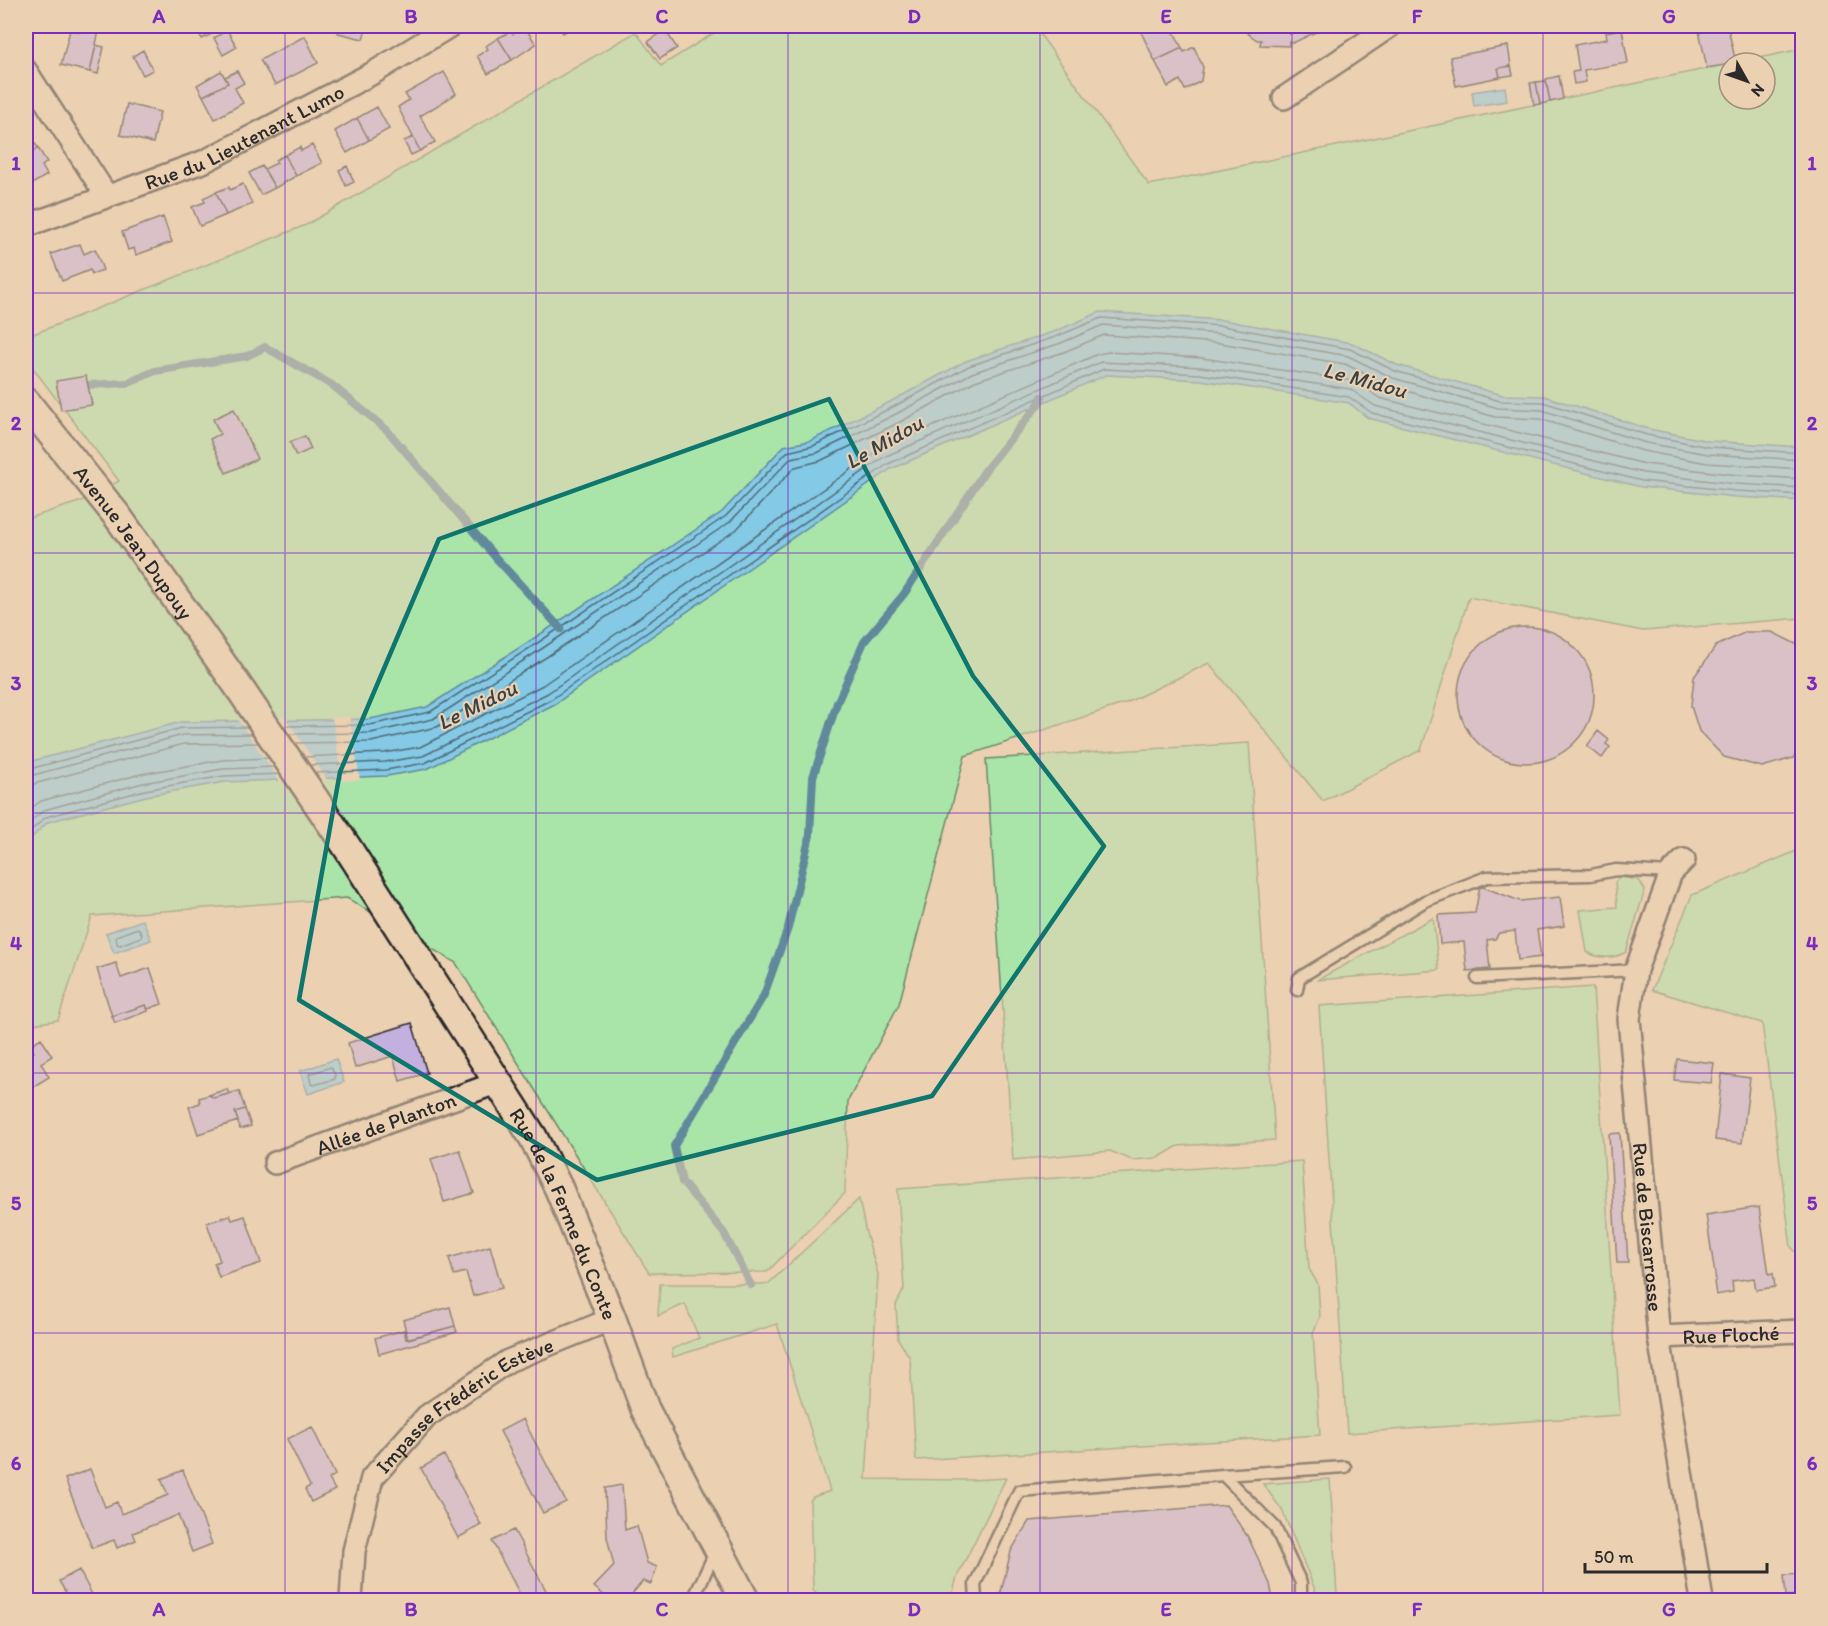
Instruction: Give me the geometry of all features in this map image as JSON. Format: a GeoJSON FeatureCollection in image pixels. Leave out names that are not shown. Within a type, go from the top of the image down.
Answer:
{"type":"FeatureCollection","features":[{"type":"Feature","properties":{"kind":"street"},"geometry":{"type":"LineString","coordinates":[[1284,98],[1390,26]]}},
{"type":"Feature","properties":{"kind":"street","name":"Rue du Lieutenant Lumo"},"geometry":{"type":"LineString","coordinates":[[26,226],[106,195],[205,161],[373,73],[444,27]]}},
{"type":"Feature","properties":{"kind":"street"},"geometry":{"type":"LineString","coordinates":[[26,71],[106,195]]}},
{"type":"Feature","properties":{"kind":"street","name":"Avenue Jean Dupouy"},"geometry":{"type":"LineString","coordinates":[[26,402],[118,517],[238,686],[347,847]]}},
{"type":"Feature","properties":{"kind":"street","name":"Rue de la Ferme du Conte"},"geometry":{"type":"LineString","coordinates":[[347,847],[533,1137],[559,1189],[612,1319],[645,1409],[745,1600]]}},
{"type":"Feature","properties":{"kind":"street","name":"Rue de Biscarrosse"},"geometry":{"type":"LineString","coordinates":[[1678,867],[1636,970],[1629,1019],[1659,1337],[1702,1600]]}},
{"type":"Feature","properties":{"kind":"street","name":"Allée de Planton"},"geometry":{"type":"LineString","coordinates":[[275,1163],[499,1082]]}},
{"type":"Feature","properties":{"kind":"street","name":"Impasse Frédéric Estève"},"geometry":{"type":"LineString","coordinates":[[351,1600],[354,1551],[372,1478],[427,1416],[508,1361],[612,1319]]}},
{"type":"Feature","properties":{"kind":"street","name":"Rue Floché"},"geometry":{"type":"LineString","coordinates":[[1659,1337],[1803,1331]]}},
{"type":"Feature","properties":{"kind":"lane"},"geometry":{"type":"LineString","coordinates":[[1297,990],[1299,978],[1425,901],[1487,877],[1591,875],[1616,870],[1678,867]]}},
{"type":"Feature","properties":{"kind":"lane"},"geometry":{"type":"LineString","coordinates":[[1477,978],[1636,970]]}},
{"type":"Feature","properties":{"kind":"lane"},"geometry":{"type":"LineString","coordinates":[[976,1600],[975,1584],[1019,1491],[1345,1467]]}},
{"type":"Feature","properties":{"kind":"lane"},"geometry":{"type":"LineString","coordinates":[[1223,1475],[1275,1527],[1301,1583],[1301,1600]]}},
{"type":"Feature","properties":{"kind":"lane"},"geometry":{"type":"LineString","coordinates":[[700,1600],[696,1593],[717,1547]]}},
{"type":"Feature","properties":{"kind":"highlighted area"},"geometry":{"type":"Polygon","coordinates":[[[829,399],[973,676],[1104,846],[932,1096],[597,1180],[299,1000],[340,772],[439,539],[829,399]]]}},
{"type":"Feature","properties":{"kind":"green space"},"geometry":{"type":"Polygon","coordinates":[[[725,26],[1034,26],[1149,185],[1717,67],[1717,111],[1777,111],[1777,54],[1802,49],[1802,618],[1643,631],[1469,597],[1421,750],[1323,801],[1209,663],[1126,703],[965,756],[899,1004],[848,1101],[845,1193],[767,1272],[649,1273],[456,963],[347,898],[92,916],[58,1020],[26,1025],[26,519],[82,501],[119,481],[26,359],[26,337],[306,225],[636,32],[661,66],[725,26]]]}},
{"type":"Feature","properties":{"kind":"green space"},"geometry":{"type":"Polygon","coordinates":[[[1249,743],[1275,1140],[1178,1146],[1158,1158],[1132,1160],[1110,1151],[1013,1160],[986,759],[1249,743]]]}},
{"type":"Feature","properties":{"kind":"green space"},"geometry":{"type":"Polygon","coordinates":[[[1802,850],[1802,1259],[1791,1247],[1762,1023],[1652,990],[1692,895],[1802,850]]]}},
{"type":"Feature","properties":{"kind":"green space"},"geometry":{"type":"Polygon","coordinates":[[[1620,877],[1639,880],[1645,890],[1626,952],[1612,957],[1596,956],[1587,952],[1580,910],[1617,907],[1615,882],[1620,877]]]}},
{"type":"Feature","properties":{"kind":"green space"},"geometry":{"type":"Polygon","coordinates":[[[1433,918],[1439,970],[1317,980],[1433,918]]]}},
{"type":"Feature","properties":{"kind":"green space"},"geometry":{"type":"Polygon","coordinates":[[[1593,987],[1620,1415],[1347,1433],[1319,1006],[1593,987]]]}},
{"type":"Feature","properties":{"kind":"green space"},"geometry":{"type":"Polygon","coordinates":[[[1302,1161],[1309,1269],[1318,1284],[1320,1317],[1313,1333],[1320,1435],[916,1460],[910,1358],[898,1339],[896,1305],[904,1289],[898,1189],[1302,1161]]]}},
{"type":"Feature","properties":{"kind":"green space"},"geometry":{"type":"Polygon","coordinates":[[[859,1199],[878,1274],[866,1479],[1006,1478],[957,1577],[953,1592],[944,1600],[829,1600],[818,1596],[813,1590],[810,1501],[813,1497],[830,1491],[777,1324],[673,1357],[672,1349],[699,1338],[685,1304],[658,1316],[660,1284],[768,1284],[859,1199]]]}},
{"type":"Feature","properties":{"kind":"green space"},"geometry":{"type":"Polygon","coordinates":[[[1330,1479],[1337,1596],[1318,1597],[1282,1510],[1263,1484],[1330,1479]]]}},
{"type":"Feature","properties":{"kind":"water"},"geometry":{"type":"Polygon","coordinates":[[[1505,87],[1507,101],[1474,106],[1472,92],[1505,87]]]}},
{"type":"Feature","properties":{"kind":"water","name":"Le Midou"},"geometry":{"type":"Polygon","coordinates":[[[1100,312],[1222,320],[1352,343],[1397,365],[1502,395],[1544,396],[1649,429],[1709,441],[1802,447],[1802,501],[1641,487],[1368,418],[1349,403],[1200,380],[1106,375],[891,469],[555,704],[427,769],[387,776],[225,782],[146,796],[48,822],[26,843],[26,765],[32,761],[181,722],[370,719],[427,707],[722,512],[784,446],[810,441],[890,402],[966,361],[1056,331],[1100,312]]]}},
{"type":"Feature","properties":{"kind":"water"},"geometry":{"type":"Polygon","coordinates":[[[143,920],[151,940],[114,953],[106,933],[143,920]]]}},
{"type":"Feature","properties":{"kind":"water"},"geometry":{"type":"Polygon","coordinates":[[[336,1059],[344,1082],[308,1094],[300,1071],[336,1059]]]}},
{"type":"Feature","properties":{"kind":"pier"},"geometry":{"type":"Polygon","coordinates":[[[285,717],[328,781],[281,783],[237,718],[285,717]]]}},
{"type":"Feature","properties":{"kind":"pier"},"geometry":{"type":"Polygon","coordinates":[[[332,717],[350,717],[360,780],[342,781],[332,717]]]}},
{"type":"Feature","properties":{"kind":"building"},"geometry":{"type":"Polygon","coordinates":[[[82,26],[100,26],[90,72],[61,65],[70,30],[81,32],[82,26]]]}},
{"type":"Feature","properties":{"kind":"building"},"geometry":{"type":"Polygon","coordinates":[[[195,26],[207,26],[212,34],[202,39],[195,26]]]}},
{"type":"Feature","properties":{"kind":"building"},"geometry":{"type":"Polygon","coordinates":[[[207,26],[220,26],[222,29],[212,34],[207,26]]]}},
{"type":"Feature","properties":{"kind":"building"},"geometry":{"type":"Polygon","coordinates":[[[340,26],[367,26],[363,39],[338,33],[340,26]]]}},
{"type":"Feature","properties":{"kind":"building"},"geometry":{"type":"Polygon","coordinates":[[[524,26],[536,44],[512,60],[498,38],[511,31],[513,34],[524,26]]]}},
{"type":"Feature","properties":{"kind":"building"},"geometry":{"type":"Polygon","coordinates":[[[558,26],[574,26],[563,33],[558,26]]]}},
{"type":"Feature","properties":{"kind":"building"},"geometry":{"type":"Polygon","coordinates":[[[1138,26],[1171,26],[1182,48],[1155,61],[1138,26]]]}},
{"type":"Feature","properties":{"kind":"building"},"geometry":{"type":"Polygon","coordinates":[[[1242,26],[1290,26],[1290,34],[1303,28],[1302,26],[1315,26],[1318,31],[1293,43],[1289,42],[1289,46],[1260,45],[1261,40],[1257,40],[1240,28],[1242,26]]]}},
{"type":"Feature","properties":{"kind":"building"},"geometry":{"type":"Polygon","coordinates":[[[1698,26],[1728,28],[1733,51],[1717,51],[1717,66],[1707,68],[1698,26]]]}},
{"type":"Feature","properties":{"kind":"building"},"geometry":{"type":"Polygon","coordinates":[[[1622,29],[1628,63],[1584,70],[1586,82],[1574,84],[1572,72],[1579,71],[1575,45],[1607,39],[1606,32],[1622,29]]]}},
{"type":"Feature","properties":{"kind":"building"},"geometry":{"type":"Polygon","coordinates":[[[227,30],[237,47],[223,55],[214,38],[227,30]]]}},
{"type":"Feature","properties":{"kind":"building"},"geometry":{"type":"Polygon","coordinates":[[[665,30],[677,48],[660,59],[648,42],[665,30]]]}},
{"type":"Feature","properties":{"kind":"building"},"geometry":{"type":"Polygon","coordinates":[[[305,36],[318,63],[275,85],[260,60],[305,36]]]}},
{"type":"Feature","properties":{"kind":"building"},"geometry":{"type":"Polygon","coordinates":[[[498,38],[512,60],[488,74],[477,56],[488,49],[486,46],[498,38]]]}},
{"type":"Feature","properties":{"kind":"building"},"geometry":{"type":"Polygon","coordinates":[[[96,45],[104,47],[98,74],[90,72],[96,45]]]}},
{"type":"Feature","properties":{"kind":"building"},"geometry":{"type":"Polygon","coordinates":[[[1508,46],[1511,66],[1498,68],[1500,77],[1456,86],[1450,57],[1508,46]]]}},
{"type":"Feature","properties":{"kind":"building"},"geometry":{"type":"Polygon","coordinates":[[[1194,47],[1203,67],[1201,81],[1185,90],[1180,80],[1168,87],[1155,61],[1182,48],[1184,52],[1194,47]]]}},
{"type":"Feature","properties":{"kind":"building"},"geometry":{"type":"Polygon","coordinates":[[[143,50],[153,70],[143,75],[133,56],[143,50]]]}},
{"type":"Feature","properties":{"kind":"building"},"geometry":{"type":"Polygon","coordinates":[[[1511,66],[1513,75],[1500,77],[1498,68],[1511,66]]]}},
{"type":"Feature","properties":{"kind":"building"},"geometry":{"type":"Polygon","coordinates":[[[221,71],[228,83],[203,96],[197,85],[221,71]]]}},
{"type":"Feature","properties":{"kind":"building"},"geometry":{"type":"Polygon","coordinates":[[[237,71],[244,83],[235,88],[243,103],[215,119],[203,96],[228,83],[225,77],[237,71]]]}},
{"type":"Feature","properties":{"kind":"building"},"geometry":{"type":"Polygon","coordinates":[[[444,72],[456,94],[420,116],[435,142],[420,151],[398,107],[409,100],[405,94],[444,72]]]}},
{"type":"Feature","properties":{"kind":"building"},"geometry":{"type":"Polygon","coordinates":[[[1559,76],[1563,99],[1550,102],[1546,79],[1559,76]]]}},
{"type":"Feature","properties":{"kind":"building"},"geometry":{"type":"Polygon","coordinates":[[[1546,81],[1550,102],[1540,104],[1536,82],[1546,81]]]}},
{"type":"Feature","properties":{"kind":"building"},"geometry":{"type":"Polygon","coordinates":[[[1536,82],[1540,104],[1534,105],[1530,83],[1536,82]]]}},
{"type":"Feature","properties":{"kind":"building"},"geometry":{"type":"Polygon","coordinates":[[[127,104],[160,112],[153,143],[120,135],[127,104]]]}},
{"type":"Feature","properties":{"kind":"building"},"geometry":{"type":"Polygon","coordinates":[[[377,107],[389,129],[369,140],[357,118],[377,107]]]}},
{"type":"Feature","properties":{"kind":"building"},"geometry":{"type":"Polygon","coordinates":[[[357,118],[369,140],[347,153],[335,131],[357,118]]]}},
{"type":"Feature","properties":{"kind":"building"},"geometry":{"type":"Polygon","coordinates":[[[28,133],[38,148],[26,156],[26,135],[28,133]]]}},
{"type":"Feature","properties":{"kind":"building"},"geometry":{"type":"Polygon","coordinates":[[[413,137],[420,151],[411,155],[404,141],[413,137]]]}},
{"type":"Feature","properties":{"kind":"building"},"geometry":{"type":"Polygon","coordinates":[[[312,145],[322,163],[296,176],[285,155],[300,147],[301,151],[312,145]]]}},
{"type":"Feature","properties":{"kind":"building"},"geometry":{"type":"Polygon","coordinates":[[[38,148],[47,162],[42,166],[47,175],[29,186],[26,180],[26,156],[38,148]]]}},
{"type":"Feature","properties":{"kind":"building"},"geometry":{"type":"Polygon","coordinates":[[[285,155],[296,176],[275,188],[264,169],[277,163],[275,160],[285,155]]]}},
{"type":"Feature","properties":{"kind":"building"},"geometry":{"type":"Polygon","coordinates":[[[262,166],[275,188],[261,195],[249,173],[262,166]]]}},
{"type":"Feature","properties":{"kind":"building"},"geometry":{"type":"Polygon","coordinates":[[[347,166],[354,182],[346,186],[339,170],[347,166]]]}},
{"type":"Feature","properties":{"kind":"building"},"geometry":{"type":"Polygon","coordinates":[[[243,184],[252,204],[226,215],[216,192],[229,187],[230,190],[243,184]]]}},
{"type":"Feature","properties":{"kind":"building"},"geometry":{"type":"Polygon","coordinates":[[[216,192],[226,215],[200,226],[192,207],[205,202],[203,198],[216,192]]]}},
{"type":"Feature","properties":{"kind":"building"},"geometry":{"type":"Polygon","coordinates":[[[163,217],[172,242],[136,255],[134,248],[128,250],[122,232],[163,217]]]}},
{"type":"Feature","properties":{"kind":"building"},"geometry":{"type":"Polygon","coordinates":[[[80,244],[84,254],[95,249],[103,270],[92,274],[90,270],[62,281],[51,254],[80,244]]]}},
{"type":"Feature","properties":{"kind":"building"},"geometry":{"type":"Polygon","coordinates":[[[86,376],[92,405],[61,410],[56,381],[86,376]]]}},
{"type":"Feature","properties":{"kind":"building"},"geometry":{"type":"Polygon","coordinates":[[[234,409],[257,459],[226,473],[210,439],[220,434],[213,419],[234,409]]]}},
{"type":"Feature","properties":{"kind":"building"},"geometry":{"type":"Polygon","coordinates":[[[305,436],[311,449],[296,456],[290,442],[305,436]]]}},
{"type":"Feature","properties":{"kind":"building"},"geometry":{"type":"Polygon","coordinates":[[[26,474],[30,475],[28,495],[26,494],[26,474]]]}},
{"type":"Feature","properties":{"kind":"building"},"geometry":{"type":"Polygon","coordinates":[[[1526,627],[1552,633],[1574,647],[1588,669],[1594,695],[1588,721],[1574,743],[1552,757],[1526,763],[1500,757],[1478,743],[1464,721],[1458,695],[1464,669],[1478,647],[1500,633],[1526,627]]]}},
{"type":"Feature","properties":{"kind":"building"},"geometry":{"type":"Polygon","coordinates":[[[1746,632],[1772,632],[1802,647],[1802,749],[1793,758],[1762,767],[1724,757],[1699,731],[1691,706],[1694,677],[1716,646],[1746,632]]]}},
{"type":"Feature","properties":{"kind":"building"},"geometry":{"type":"Polygon","coordinates":[[[1598,731],[1609,740],[1606,744],[1610,747],[1602,758],[1587,746],[1598,731]]]}},
{"type":"Feature","properties":{"kind":"building"},"geometry":{"type":"Polygon","coordinates":[[[1480,886],[1520,901],[1560,897],[1564,926],[1537,930],[1541,957],[1518,960],[1515,931],[1499,933],[1495,939],[1487,940],[1490,969],[1467,971],[1464,942],[1440,944],[1438,915],[1475,913],[1480,886]]]}},
{"type":"Feature","properties":{"kind":"building"},"geometry":{"type":"Polygon","coordinates":[[[116,963],[121,978],[150,968],[162,1004],[148,1009],[146,1005],[112,1016],[97,969],[116,963]]]}},
{"type":"Feature","properties":{"kind":"building"},"geometry":{"type":"Polygon","coordinates":[[[146,1005],[148,1011],[115,1023],[112,1016],[146,1005]]]}},
{"type":"Feature","properties":{"kind":"building"},"geometry":{"type":"Polygon","coordinates":[[[412,1023],[427,1073],[400,1081],[393,1056],[355,1068],[348,1043],[412,1023]]]}},
{"type":"Feature","properties":{"kind":"building"},"geometry":{"type":"Polygon","coordinates":[[[41,1038],[52,1056],[41,1063],[49,1077],[26,1091],[26,1057],[34,1052],[30,1045],[41,1038]]]}},
{"type":"Feature","properties":{"kind":"building"},"geometry":{"type":"Polygon","coordinates":[[[1677,1059],[1714,1063],[1711,1083],[1674,1080],[1677,1059]]]}},
{"type":"Feature","properties":{"kind":"building"},"geometry":{"type":"Polygon","coordinates":[[[1722,1074],[1750,1078],[1742,1143],[1715,1140],[1722,1074]]]}},
{"type":"Feature","properties":{"kind":"building"},"geometry":{"type":"Polygon","coordinates":[[[227,1089],[229,1094],[214,1098],[209,1095],[227,1089]]]}},
{"type":"Feature","properties":{"kind":"building"},"geometry":{"type":"Polygon","coordinates":[[[239,1091],[245,1109],[235,1112],[238,1121],[198,1134],[189,1107],[200,1103],[199,1098],[209,1095],[214,1098],[239,1091]]]}},
{"type":"Feature","properties":{"kind":"building"},"geometry":{"type":"Polygon","coordinates":[[[245,1109],[251,1126],[240,1129],[235,1112],[245,1109]]]}},
{"type":"Feature","properties":{"kind":"building"},"geometry":{"type":"Polygon","coordinates":[[[1620,1133],[1628,1263],[1617,1263],[1609,1134],[1620,1133]]]}},
{"type":"Feature","properties":{"kind":"building"},"geometry":{"type":"Polygon","coordinates":[[[460,1150],[474,1193],[444,1202],[431,1159],[460,1150]]]}},
{"type":"Feature","properties":{"kind":"building"},"geometry":{"type":"Polygon","coordinates":[[[1759,1207],[1769,1274],[1773,1273],[1775,1287],[1756,1290],[1754,1278],[1732,1281],[1733,1292],[1716,1295],[1706,1215],[1759,1207]]]}},
{"type":"Feature","properties":{"kind":"building"},"geometry":{"type":"Polygon","coordinates":[[[230,1215],[232,1220],[245,1216],[261,1263],[219,1277],[214,1263],[220,1261],[207,1223],[230,1215]]]}},
{"type":"Feature","properties":{"kind":"building"},"geometry":{"type":"Polygon","coordinates":[[[490,1246],[502,1288],[473,1296],[466,1272],[454,1275],[449,1258],[490,1246]]]}},
{"type":"Feature","properties":{"kind":"building"},"geometry":{"type":"Polygon","coordinates":[[[450,1307],[455,1326],[408,1339],[403,1320],[450,1307]]]}},
{"type":"Feature","properties":{"kind":"building"},"geometry":{"type":"Polygon","coordinates":[[[455,1326],[457,1332],[379,1354],[375,1338],[404,1330],[406,1339],[455,1326]]]}},
{"type":"Feature","properties":{"kind":"building"},"geometry":{"type":"Polygon","coordinates":[[[523,1419],[566,1502],[543,1513],[500,1431],[523,1419]]]}},
{"type":"Feature","properties":{"kind":"building"},"geometry":{"type":"Polygon","coordinates":[[[312,1427],[335,1475],[329,1479],[335,1490],[311,1502],[305,1489],[310,1486],[287,1439],[312,1427]]]}},
{"type":"Feature","properties":{"kind":"building"},"geometry":{"type":"Polygon","coordinates":[[[444,1455],[481,1525],[458,1538],[421,1468],[444,1455]]]}},
{"type":"Feature","properties":{"kind":"building"},"geometry":{"type":"Polygon","coordinates":[[[90,1469],[105,1507],[117,1502],[121,1514],[168,1495],[161,1479],[183,1470],[212,1544],[192,1552],[178,1515],[133,1533],[136,1540],[117,1548],[114,1540],[92,1548],[65,1479],[90,1469]]]}},
{"type":"Feature","properties":{"kind":"building"},"geometry":{"type":"Polygon","coordinates":[[[622,1485],[625,1530],[637,1526],[647,1563],[657,1567],[651,1584],[643,1581],[627,1600],[610,1600],[594,1587],[614,1566],[607,1537],[605,1488],[622,1485]]]}},
{"type":"Feature","properties":{"kind":"building"},"geometry":{"type":"Polygon","coordinates":[[[1226,1505],[1248,1537],[1270,1584],[1273,1600],[999,1600],[1011,1551],[1029,1521],[1226,1505]]]}},
{"type":"Feature","properties":{"kind":"building"},"geometry":{"type":"Polygon","coordinates":[[[514,1530],[551,1600],[523,1600],[492,1541],[514,1530]]]}},
{"type":"Feature","properties":{"kind":"building"},"geometry":{"type":"Polygon","coordinates":[[[79,1570],[95,1600],[70,1600],[59,1581],[79,1570]]]}},
{"type":"Feature","properties":{"kind":"building"},"geometry":{"type":"Polygon","coordinates":[[[1802,1574],[1802,1595],[1786,1596],[1784,1575],[1802,1574]]]}},
{"type":"Feature","properties":{"kind":"building"},"geometry":{"type":"Polygon","coordinates":[[[1802,1595],[1802,1600],[1786,1600],[1786,1596],[1802,1595]]]}},
{"type":"Feature","properties":{"kind":"waterway"},"geometry":{"type":"LineString","coordinates":[[88,385],[128,383],[155,371],[247,356],[265,347],[332,385],[387,430],[496,558],[561,629]]}},
{"type":"Feature","properties":{"kind":"waterway"},"geometry":{"type":"LineString","coordinates":[[751,1285],[724,1233],[682,1182],[674,1146],[764,995],[788,928],[810,835],[813,777],[837,703],[864,642],[904,594],[986,469],[1042,397]]}}]}
